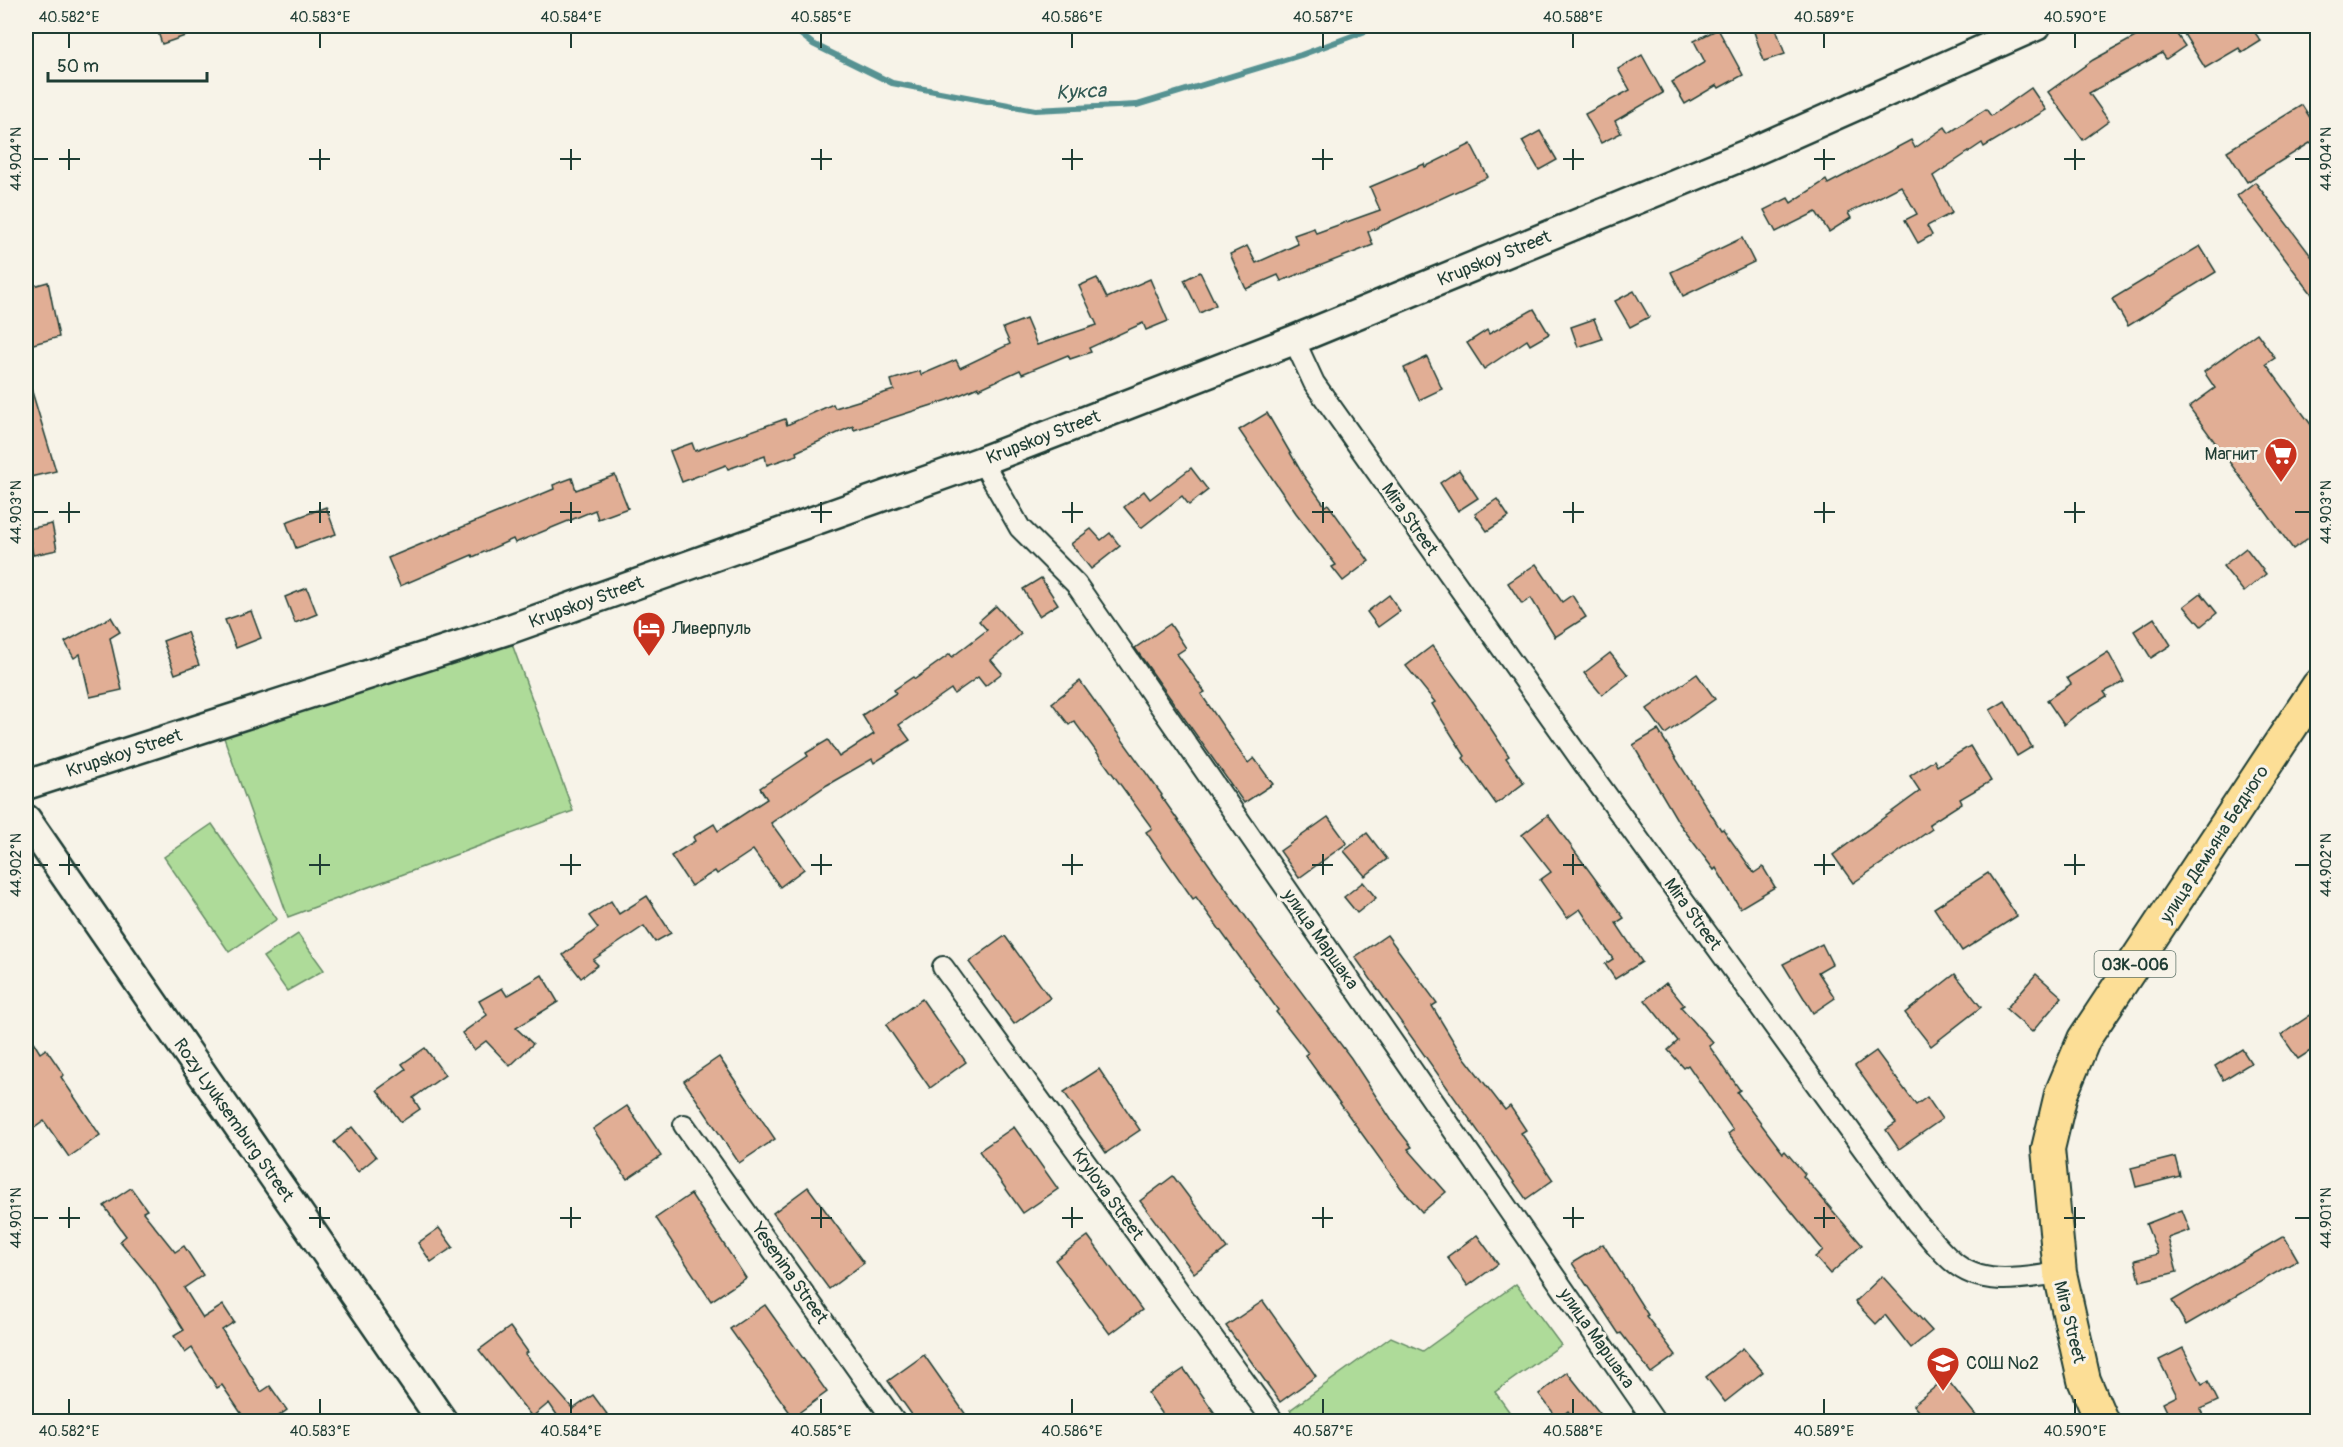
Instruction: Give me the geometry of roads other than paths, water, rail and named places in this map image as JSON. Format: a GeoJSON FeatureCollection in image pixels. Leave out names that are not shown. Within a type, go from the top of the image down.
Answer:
{"type":"FeatureCollection","features":[{"type":"Feature","properties":{"kind":"main road","name":"улица Демьяна Бедного"},"geometry":{"type":"LineString","coordinates":[[2060,1273],[2048,1149],[2061,1094],[2084,1039],[2318,686]]}},
{"type":"Feature","properties":{"kind":"main road","name":"Mira Street"},"geometry":{"type":"LineString","coordinates":[[2060,1273],[2084,1380],[2102,1422]]}},
{"type":"Feature","properties":{"kind":"street","name":"Krupskoy Street"},"geometry":{"type":"LineString","coordinates":[[26,785],[507,630],[982,461],[1294,340],[1745,154],[2036,26]]}},
{"type":"Feature","properties":{"kind":"street","name":"Mira Street"},"geometry":{"type":"LineString","coordinates":[[1294,340],[1314,383],[1584,764],[1917,1223],[1953,1263],[1982,1278],[2014,1280],[2060,1273]]}},
{"type":"Feature","properties":{"kind":"street","name":"улица Маршака"},"geometry":{"type":"LineString","coordinates":[[982,461],[1020,528],[1076,584],[1655,1422]]}},
{"type":"Feature","properties":{"kind":"street","name":"Rozy Lyuksemburg Street"},"geometry":{"type":"LineString","coordinates":[[26,819],[443,1422]]}},
{"type":"Feature","properties":{"kind":"street","name":"Krylova Street"},"geometry":{"type":"LineString","coordinates":[[943,967],[1274,1422]]}},
{"type":"Feature","properties":{"kind":"street","name":"Yesenina Street"},"geometry":{"type":"LineString","coordinates":[[684,1125],[895,1422]]}},
{"type":"Feature","properties":{"kind":"waterway","name":"Кукса"},"geometry":{"type":"LineString","coordinates":[[790,26],[813,44],[892,83],[1035,110],[1137,105],[1301,55],[1379,26]]}},
{"type":"Feature","properties":{"kind":"place","name":"Магнит"},"geometry":{"type":"Point","coordinates":[2281,483]}},
{"type":"Feature","properties":{"kind":"place","name":"Ливерпуль"},"geometry":{"type":"Point","coordinates":[649,657]}},
{"type":"Feature","properties":{"kind":"place","name":"СОШ №2"},"geometry":{"type":"Point","coordinates":[1943,1392]}}]}
